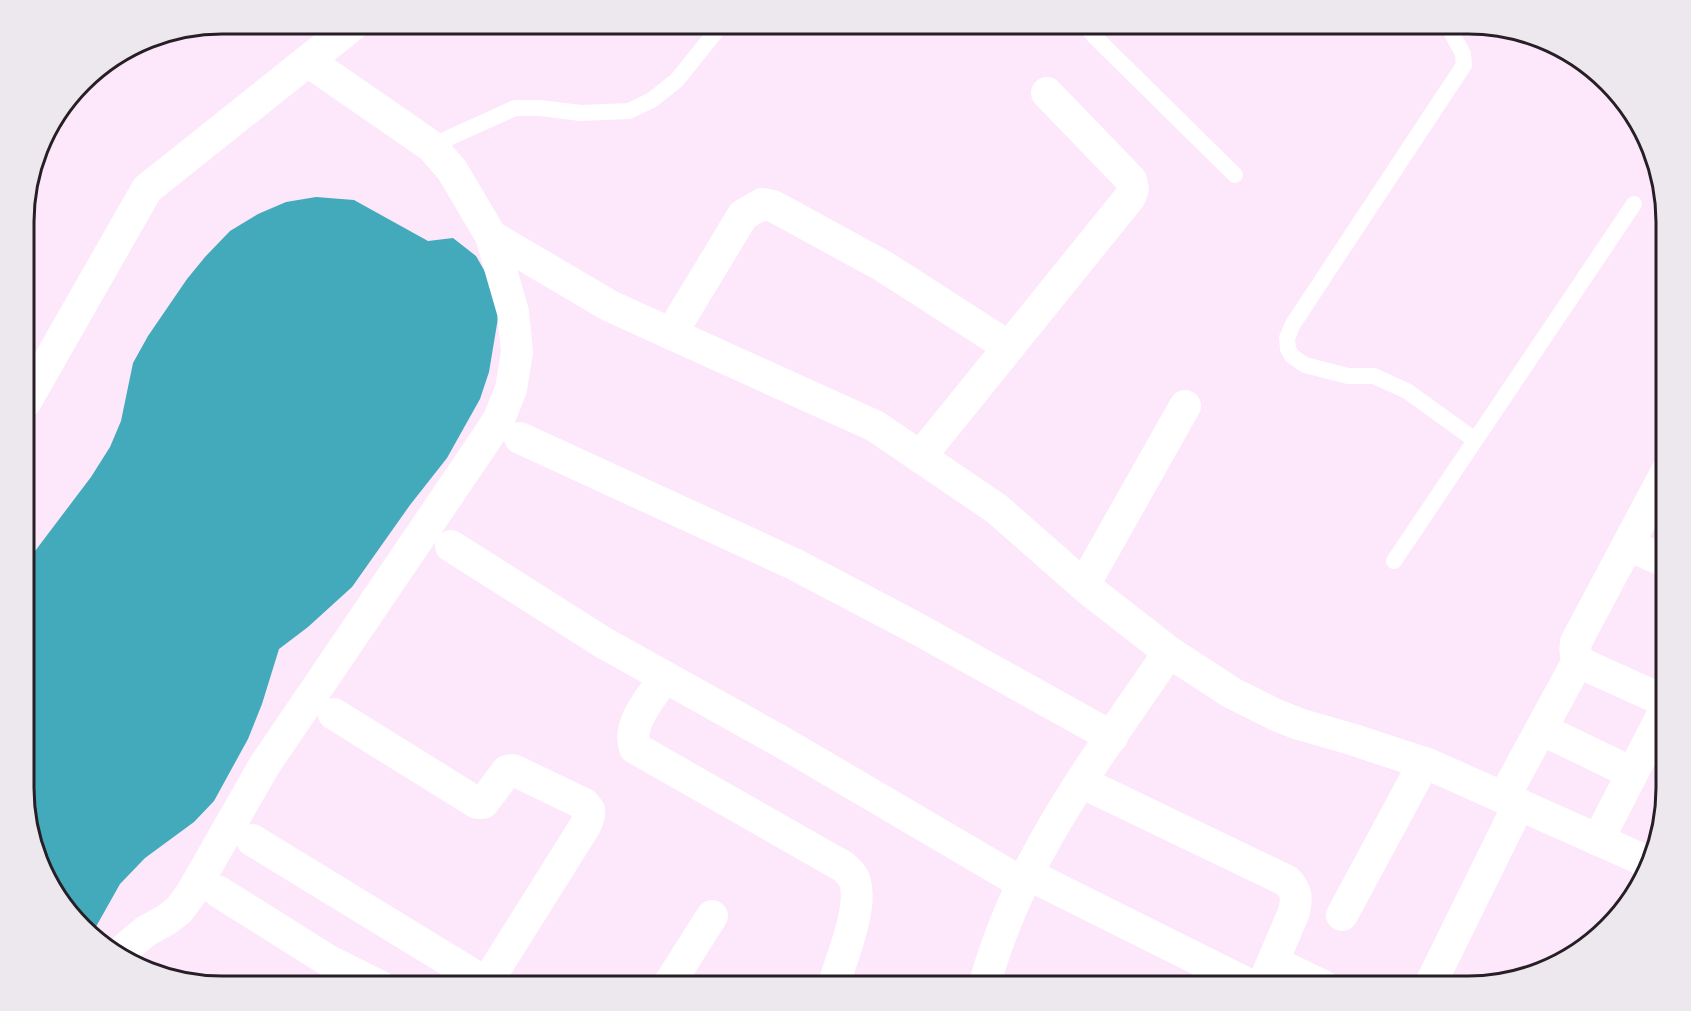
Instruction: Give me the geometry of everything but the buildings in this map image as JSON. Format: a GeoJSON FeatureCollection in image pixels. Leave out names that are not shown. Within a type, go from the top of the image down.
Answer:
{"type":"FeatureCollection","features":[{"type":"Feature","properties":{"kind":"street"},"geometry":{"type":"LineString","coordinates":[[35,385],[147,189],[340,35]]}},
{"type":"Feature","properties":{"kind":"street"},"geometry":{"type":"LineString","coordinates":[[126,949],[146,931],[179,910],[191,894],[264,766],[499,419],[511,389],[517,352],[513,312],[491,236],[452,170],[431,146],[308,61]]}},
{"type":"Feature","properties":{"kind":"street"},"geometry":{"type":"LineString","coordinates":[[920,457],[1130,197],[1133,189],[1131,180],[1047,93]]}},
{"type":"Feature","properties":{"kind":"street"},"geometry":{"type":"LineString","coordinates":[[671,333],[743,215],[762,204],[773,206],[883,266],[1009,347]]}},
{"type":"Feature","properties":{"kind":"street"},"geometry":{"type":"LineString","coordinates":[[491,236],[610,306],[875,426],[997,509],[1084,585],[1169,652],[1232,693],[1276,715],[1424,763],[1642,859]]}},
{"type":"Feature","properties":{"kind":"street"},"geometry":{"type":"LineString","coordinates":[[1084,585],[1185,406]]}},
{"type":"Feature","properties":{"kind":"street"},"geometry":{"type":"LineString","coordinates":[[520,438],[794,564],[914,627],[1112,737]]}},
{"type":"Feature","properties":{"kind":"street"},"geometry":{"type":"LineString","coordinates":[[1656,490],[1576,642],[1574,653],[1578,661],[1656,699]]}},
{"type":"Feature","properties":{"kind":"street"},"geometry":{"type":"LineString","coordinates":[[1628,545],[1656,558]]}},
{"type":"Feature","properties":{"kind":"street"},"geometry":{"type":"LineString","coordinates":[[451,546],[604,643],[1025,878],[1231,976]]}},
{"type":"Feature","properties":{"kind":"street"},"geometry":{"type":"LineString","coordinates":[[987,976],[994,949],[1041,845],[1169,652]]}},
{"type":"Feature","properties":{"kind":"street"},"geometry":{"type":"LineString","coordinates":[[1435,976],[1541,729],[1578,661]]}},
{"type":"Feature","properties":{"kind":"street"},"geometry":{"type":"LineString","coordinates":[[664,677],[633,726],[632,739],[635,748],[844,867],[855,879],[858,898],[855,915],[836,976]]}},
{"type":"Feature","properties":{"kind":"street"},"geometry":{"type":"LineString","coordinates":[[334,714],[477,802],[483,803],[507,771],[513,770],[584,804],[589,810],[590,816],[585,826],[491,976]]}},
{"type":"Feature","properties":{"kind":"street"},"geometry":{"type":"LineString","coordinates":[[1598,840],[1656,726]]}},
{"type":"Feature","properties":{"kind":"street"},"geometry":{"type":"LineString","coordinates":[[1541,729],[1632,773]]}},
{"type":"Feature","properties":{"kind":"street"},"geometry":{"type":"LineString","coordinates":[[1341,915],[1424,763]]}},
{"type":"Feature","properties":{"kind":"street"},"geometry":{"type":"LineString","coordinates":[[1082,782],[1287,881],[1295,889],[1297,900],[1294,912],[1267,975]]}},
{"type":"Feature","properties":{"kind":"street"},"geometry":{"type":"LineString","coordinates":[[252,840],[471,976]]}},
{"type":"Feature","properties":{"kind":"street"},"geometry":{"type":"LineString","coordinates":[[219,892],[329,961],[359,976]]}},
{"type":"Feature","properties":{"kind":"street"},"geometry":{"type":"LineString","coordinates":[[674,976],[712,916]]}},
{"type":"Feature","properties":{"kind":"lane"},"geometry":{"type":"LineString","coordinates":[[431,146],[515,108],[540,108],[581,113],[629,111],[652,100],[677,80],[713,35]]}},
{"type":"Feature","properties":{"kind":"lane"},"geometry":{"type":"LineString","coordinates":[[1093,35],[1235,175]]}},
{"type":"Feature","properties":{"kind":"lane"},"geometry":{"type":"LineString","coordinates":[[1453,35],[1463,54],[1464,65],[1293,324],[1287,338],[1288,349],[1292,356],[1305,365],[1348,376],[1374,376],[1407,391],[1475,440]]}},
{"type":"Feature","properties":{"kind":"lane"},"geometry":{"type":"LineString","coordinates":[[1394,561],[1634,204]]}},
{"type":"Feature","properties":{"kind":"water"},"geometry":{"type":"Polygon","coordinates":[[[316,197],[354,200],[428,241],[453,238],[476,256],[492,284],[499,312],[489,372],[480,399],[447,458],[410,505],[352,587],[308,627],[279,649],[262,704],[248,739],[214,801],[194,822],[145,858],[120,884],[96,927],[66,893],[54,871],[44,849],[36,813],[35,551],[91,477],[110,447],[121,421],[133,363],[148,336],[187,279],[230,231],[258,214],[286,202],[316,197]]]}}]}
